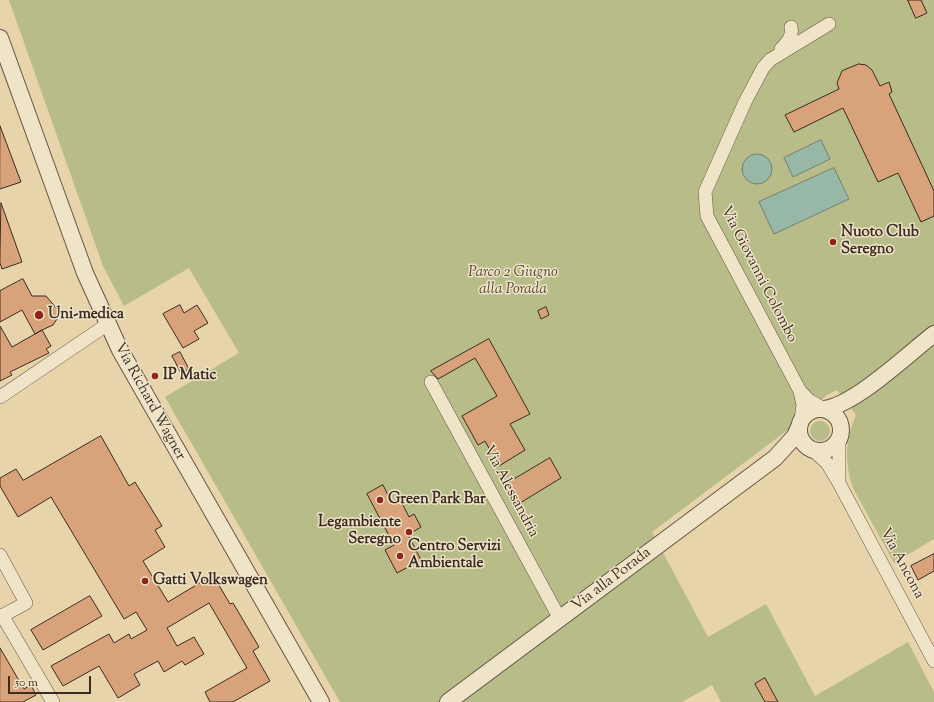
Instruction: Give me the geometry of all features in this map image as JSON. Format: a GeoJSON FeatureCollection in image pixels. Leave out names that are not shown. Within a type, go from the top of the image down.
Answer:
{"type":"FeatureCollection","features":[{"type":"Feature","properties":{"kind":"street","name":"Via Giovanni Colombo"},"geometry":{"type":"LineString","coordinates":[[800,424],[803,405],[800,391],[707,216],[705,192],[745,102],[763,68],[770,60],[829,24]]}},
{"type":"Feature","properties":{"kind":"street"},"geometry":{"type":"LineString","coordinates":[[770,60],[790,39],[792,32],[791,27]]}},
{"type":"Feature","properties":{"kind":"street","name":"Via Richard Wagner"},"geometry":{"type":"LineString","coordinates":[[0,38],[85,273],[108,324],[149,403],[321,702]]}},
{"type":"Feature","properties":{"kind":"street"},"geometry":{"type":"LineString","coordinates":[[0,398],[108,324]]}},
{"type":"Feature","properties":{"kind":"street"},"geometry":{"type":"LineString","coordinates":[[860,392],[835,446],[826,451],[812,450],[801,440],[800,424],[811,411],[841,404],[860,392],[934,334]]}},
{"type":"Feature","properties":{"kind":"street","name":"Via Alessandria"},"geometry":{"type":"LineString","coordinates":[[431,382],[560,619]]}},
{"type":"Feature","properties":{"kind":"street","name":"Via Giovanni Colombo"},"geometry":{"type":"LineString","coordinates":[[800,391],[810,401],[824,409]]}},
{"type":"Feature","properties":{"kind":"street"},"geometry":{"type":"LineString","coordinates":[[824,409],[830,411],[838,417],[840,437]]}},
{"type":"Feature","properties":{"kind":"street","name":"Via alla Porada"},"geometry":{"type":"LineString","coordinates":[[448,702],[775,458],[795,436],[800,424]]}},
{"type":"Feature","properties":{"kind":"street","name":"Via Ancona"},"geometry":{"type":"LineString","coordinates":[[839,483],[840,437]]}},
{"type":"Feature","properties":{"kind":"street","name":"Via alla Porada"},"geometry":{"type":"LineString","coordinates":[[775,458],[797,450],[812,450]]}},
{"type":"Feature","properties":{"kind":"street","name":"Via Ancona"},"geometry":{"type":"LineString","coordinates":[[812,450],[827,463],[839,483],[934,661]]}},
{"type":"Feature","properties":{"kind":"street"},"geometry":{"type":"LineString","coordinates":[[0,555],[26,603],[1,616],[53,702]]}},
{"type":"Feature","properties":{"kind":"green space","name":"Parco 2 Giugno alla Porada"},"geometry":{"type":"Polygon","coordinates":[[[9,0],[934,0],[934,539],[894,563],[853,488],[848,469],[847,451],[852,424],[856,415],[837,390],[827,395],[789,429],[652,532],[708,637],[766,604],[815,696],[908,642],[934,692],[934,702],[721,702],[712,685],[682,702],[340,702],[165,397],[239,353],[189,268],[124,306],[103,266],[9,0]]]}},
{"type":"Feature","properties":{"kind":"green space"},"geometry":{"type":"Polygon","coordinates":[[[820,421],[827,424],[830,431],[827,438],[820,441],[813,438],[810,431],[813,424],[820,421]]]}},
{"type":"Feature","properties":{"kind":"shaded area"},"geometry":{"type":"Polygon","coordinates":[[[821,140],[830,159],[793,177],[784,158],[821,140]]]}},
{"type":"Feature","properties":{"kind":"shaded area"},"geometry":{"type":"Polygon","coordinates":[[[757,154],[763,155],[771,163],[771,175],[763,183],[757,184],[751,183],[743,175],[742,169],[743,163],[751,155],[757,154]]]}},
{"type":"Feature","properties":{"kind":"shaded area"},"geometry":{"type":"Polygon","coordinates":[[[834,168],[849,199],[774,234],[759,202],[834,168]]]}},
{"type":"Feature","properties":{"kind":"building"},"geometry":{"type":"Polygon","coordinates":[[[908,0],[921,0],[927,13],[916,18],[908,0]]]}},
{"type":"Feature","properties":{"kind":"building"},"geometry":{"type":"Polygon","coordinates":[[[859,64],[866,65],[872,70],[880,86],[889,82],[892,92],[889,94],[934,191],[934,216],[921,222],[898,173],[878,182],[843,108],[794,132],[785,115],[839,89],[837,83],[842,71],[859,64]]]}},
{"type":"Feature","properties":{"kind":"building"},"geometry":{"type":"Polygon","coordinates":[[[0,126],[21,182],[0,189],[0,126]]]}},
{"type":"Feature","properties":{"kind":"building"},"geometry":{"type":"Polygon","coordinates":[[[1,203],[22,262],[2,269],[0,263],[1,203]]]}},
{"type":"Feature","properties":{"kind":"building"},"geometry":{"type":"Polygon","coordinates":[[[23,279],[32,296],[46,296],[58,310],[57,319],[53,325],[42,330],[51,346],[46,349],[49,353],[10,372],[12,375],[0,381],[0,326],[12,347],[35,334],[22,310],[0,322],[0,291],[23,279]]]}},
{"type":"Feature","properties":{"kind":"building"},"geometry":{"type":"Polygon","coordinates":[[[180,305],[184,313],[197,305],[208,323],[194,331],[199,339],[183,348],[163,314],[180,305]]]}},
{"type":"Feature","properties":{"kind":"building"},"geometry":{"type":"Polygon","coordinates":[[[546,307],[549,315],[541,319],[538,311],[546,307]]]}},
{"type":"Feature","properties":{"kind":"building"},"geometry":{"type":"Polygon","coordinates":[[[489,339],[530,414],[510,424],[525,450],[499,466],[485,441],[478,445],[462,416],[497,396],[475,358],[438,379],[431,371],[489,339]]]}},
{"type":"Feature","properties":{"kind":"building"},"geometry":{"type":"Polygon","coordinates":[[[180,352],[189,369],[181,373],[172,356],[180,352]]]}},
{"type":"Feature","properties":{"kind":"building"},"geometry":{"type":"Polygon","coordinates":[[[101,436],[129,486],[135,482],[162,526],[155,530],[165,547],[143,561],[168,602],[213,575],[230,604],[233,603],[259,647],[253,651],[270,681],[233,702],[210,702],[205,692],[247,668],[209,603],[167,628],[177,646],[194,637],[204,654],[185,665],[182,661],[164,672],[158,661],[134,674],[140,685],[118,698],[99,666],[63,686],[51,666],[109,634],[114,643],[129,634],[131,639],[147,630],[136,612],[124,619],[51,497],[18,517],[0,486],[0,478],[16,469],[23,480],[101,436]]]}},
{"type":"Feature","properties":{"kind":"building"},"geometry":{"type":"Polygon","coordinates":[[[550,458],[561,478],[520,503],[508,483],[550,458]]]}},
{"type":"Feature","properties":{"kind":"building"},"geometry":{"type":"Polygon","coordinates":[[[383,485],[392,503],[400,499],[409,517],[414,514],[421,527],[408,535],[421,560],[397,573],[385,550],[394,545],[367,494],[383,485]]]}},
{"type":"Feature","properties":{"kind":"building"},"geometry":{"type":"Polygon","coordinates":[[[934,554],[934,571],[918,580],[911,566],[934,554]]]}},
{"type":"Feature","properties":{"kind":"building"},"geometry":{"type":"Polygon","coordinates":[[[90,596],[102,616],[43,650],[31,630],[90,596]]]}},
{"type":"Feature","properties":{"kind":"building"},"geometry":{"type":"Polygon","coordinates":[[[0,648],[24,689],[31,685],[36,695],[23,702],[0,702],[0,648]]]}},
{"type":"Feature","properties":{"kind":"building"},"geometry":{"type":"Polygon","coordinates":[[[765,678],[778,702],[765,702],[755,684],[765,678]]]}},
{"type":"Feature","properties":{"kind":"place","name":"Nuoto Club Seregno"},"geometry":{"type":"Point","coordinates":[833,242]}},
{"type":"Feature","properties":{"kind":"place","name":"Uni-medica"},"geometry":{"type":"Point","coordinates":[39,315]}},
{"type":"Feature","properties":{"kind":"place","name":"IP Matic"},"geometry":{"type":"Point","coordinates":[155,376]}},
{"type":"Feature","properties":{"kind":"place","name":"Green Park Bar"},"geometry":{"type":"Point","coordinates":[380,500]}},
{"type":"Feature","properties":{"kind":"place","name":"Legambiente Seregno"},"geometry":{"type":"Point","coordinates":[409,532]}},
{"type":"Feature","properties":{"kind":"place","name":"Centro Servizi Ambientale"},"geometry":{"type":"Point","coordinates":[400,556]}},
{"type":"Feature","properties":{"kind":"place","name":"Gatti Volkswagen"},"geometry":{"type":"Point","coordinates":[145,581]}}]}
